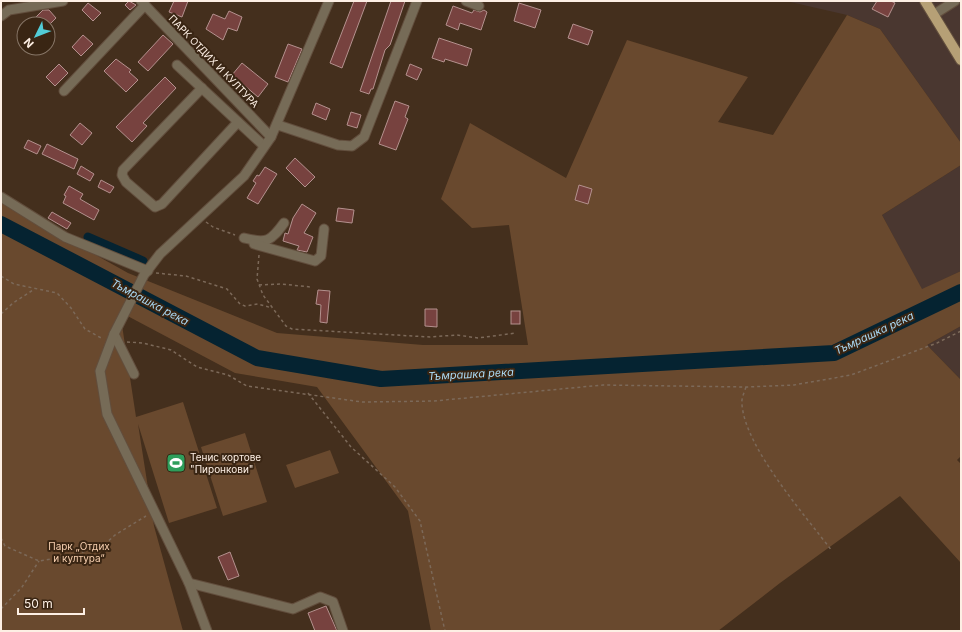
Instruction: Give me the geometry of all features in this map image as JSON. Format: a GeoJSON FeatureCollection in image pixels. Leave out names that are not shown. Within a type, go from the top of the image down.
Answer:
{"type":"FeatureCollection","features":[{"type":"Feature","properties":{"kind":"main road"},"geometry":{"type":"LineString","coordinates":[[925,1],[961,60]]}},
{"type":"Feature","properties":{"kind":"street"},"geometry":{"type":"LineString","coordinates":[[2,12],[33,3],[63,1]]}},
{"type":"Feature","properties":{"kind":"street"},"geometry":{"type":"LineString","coordinates":[[207,631],[189,583],[153,512],[107,414],[100,371],[142,283],[144,275],[160,254],[244,176],[271,137],[278,125],[329,1]]}},
{"type":"Feature","properties":{"kind":"street"},"geometry":{"type":"LineString","coordinates":[[278,125],[338,145],[352,146],[364,137],[417,1]]}},
{"type":"Feature","properties":{"kind":"street"},"geometry":{"type":"LineString","coordinates":[[466,1],[479,6]]}},
{"type":"Feature","properties":{"kind":"street"},"geometry":{"type":"LineString","coordinates":[[933,15],[955,1]]}},
{"type":"Feature","properties":{"kind":"street"},"geometry":{"type":"LineString","coordinates":[[64,90],[143,3]]}},
{"type":"Feature","properties":{"kind":"street","name":"ПАРК ОТДИХ И КУЛТУРА"},"geometry":{"type":"LineString","coordinates":[[143,3],[271,137]]}},
{"type":"Feature","properties":{"kind":"street"},"geometry":{"type":"LineString","coordinates":[[177,64],[264,146]]}},
{"type":"Feature","properties":{"kind":"street"},"geometry":{"type":"LineString","coordinates":[[202,88],[123,170],[122,175],[126,182],[152,206],[155,207],[162,204],[238,122]]}},
{"type":"Feature","properties":{"kind":"street"},"geometry":{"type":"LineString","coordinates":[[1,197],[65,237],[148,271]]}},
{"type":"Feature","properties":{"kind":"street"},"geometry":{"type":"LineString","coordinates":[[244,238],[255,241],[268,241],[284,223]]}},
{"type":"Feature","properties":{"kind":"street"},"geometry":{"type":"LineString","coordinates":[[254,244],[315,261],[321,256],[324,229]]}},
{"type":"Feature","properties":{"kind":"street"},"geometry":{"type":"LineString","coordinates":[[114,340],[134,374]]}},
{"type":"Feature","properties":{"kind":"street"},"geometry":{"type":"LineString","coordinates":[[189,583],[293,610],[320,597],[332,602],[343,631]]}},
{"type":"Feature","properties":{"kind":"path"},"geometry":{"type":"LineString","coordinates":[[203,213],[205,221],[213,227],[244,238]]}},
{"type":"Feature","properties":{"kind":"path"},"geometry":{"type":"LineString","coordinates":[[254,244],[257,247],[260,256],[256,279],[268,304],[276,310],[286,326],[292,329],[430,337],[457,335],[478,338],[516,333]]}},
{"type":"Feature","properties":{"kind":"path"},"geometry":{"type":"LineString","coordinates":[[148,271],[186,276],[227,289],[240,304],[245,306],[266,305],[276,310]]}},
{"type":"Feature","properties":{"kind":"path"},"geometry":{"type":"LineString","coordinates":[[1,276],[14,284],[33,290],[57,293],[71,308],[85,329],[114,340],[143,343],[171,350],[197,367],[228,375],[247,386],[308,393],[362,402],[434,401],[603,385],[746,387],[794,385],[851,375],[938,343],[961,331]]}},
{"type":"Feature","properties":{"kind":"path"},"geometry":{"type":"LineString","coordinates":[[259,285],[281,284],[310,287]]}},
{"type":"Feature","properties":{"kind":"path"},"geometry":{"type":"LineString","coordinates":[[1,314],[13,303],[33,290]]}},
{"type":"Feature","properties":{"kind":"path"},"geometry":{"type":"LineString","coordinates":[[746,387],[741,404],[756,444],[776,476],[832,551]]}},
{"type":"Feature","properties":{"kind":"path"},"geometry":{"type":"LineString","coordinates":[[308,393],[351,447],[395,487],[420,521],[445,631]]}},
{"type":"Feature","properties":{"kind":"path"},"geometry":{"type":"LineString","coordinates":[[1,538],[5,546],[39,561],[69,556],[103,546],[115,535],[153,512]]}},
{"type":"Feature","properties":{"kind":"path"},"geometry":{"type":"LineString","coordinates":[[1,609],[22,587],[39,561]]}},
{"type":"Feature","properties":{"kind":"shaded area"},"geometry":{"type":"Polygon","coordinates":[[[786,1],[961,1],[961,143],[880,29],[847,15],[786,1]]]}},
{"type":"Feature","properties":{"kind":"shaded area"},"geometry":{"type":"Polygon","coordinates":[[[961,165],[961,271],[922,290],[882,215],[961,165]]]}},
{"type":"Feature","properties":{"kind":"shaded area"},"geometry":{"type":"Polygon","coordinates":[[[961,326],[961,380],[927,345],[961,326]]]}},
{"type":"Feature","properties":{"kind":"green space","name":"Парк „Отдих и култура“"},"geometry":{"type":"Polygon","coordinates":[[[847,15],[880,29],[961,143],[961,165],[882,215],[922,289],[961,271],[961,326],[927,345],[961,380],[961,456],[957,460],[961,464],[961,563],[900,496],[780,583],[718,631],[431,631],[408,511],[317,387],[235,373],[120,312],[136,417],[183,402],[217,508],[169,523],[138,424],[154,526],[183,631],[1,631],[1,202],[128,273],[277,333],[423,345],[528,345],[509,225],[472,228],[441,199],[470,123],[566,178],[627,40],[748,77],[718,122],[773,135],[847,15]]]}},
{"type":"Feature","properties":{"kind":"green space"},"geometry":{"type":"Polygon","coordinates":[[[245,433],[267,502],[223,516],[201,447],[245,433]]]}},
{"type":"Feature","properties":{"kind":"green space"},"geometry":{"type":"Polygon","coordinates":[[[330,450],[339,473],[295,488],[286,465],[330,450]]]}},
{"type":"Feature","properties":{"kind":"building"},"geometry":{"type":"Polygon","coordinates":[[[129,1],[136,5],[130,10],[125,5],[129,1]]]}},
{"type":"Feature","properties":{"kind":"building"},"geometry":{"type":"Polygon","coordinates":[[[174,1],[188,1],[182,17],[169,12],[174,1]]]}},
{"type":"Feature","properties":{"kind":"building"},"geometry":{"type":"Polygon","coordinates":[[[354,1],[367,1],[342,68],[330,63],[354,1]]]}},
{"type":"Feature","properties":{"kind":"building"},"geometry":{"type":"Polygon","coordinates":[[[391,1],[405,1],[390,45],[385,50],[373,89],[371,89],[369,94],[360,91],[391,1]]]}},
{"type":"Feature","properties":{"kind":"building"},"geometry":{"type":"Polygon","coordinates":[[[877,1],[891,1],[895,3],[888,17],[872,9],[877,1]]]}},
{"type":"Feature","properties":{"kind":"building"},"geometry":{"type":"Polygon","coordinates":[[[88,3],[101,13],[93,21],[82,10],[88,3]]]}},
{"type":"Feature","properties":{"kind":"building"},"geometry":{"type":"Polygon","coordinates":[[[519,3],[541,10],[535,28],[514,21],[519,3]]]}},
{"type":"Feature","properties":{"kind":"building"},"geometry":{"type":"Polygon","coordinates":[[[453,6],[472,13],[474,10],[480,12],[484,10],[487,12],[481,30],[460,23],[458,30],[446,25],[453,6]]]}},
{"type":"Feature","properties":{"kind":"building"},"geometry":{"type":"Polygon","coordinates":[[[43,10],[49,10],[54,16],[37,16],[43,10]]]}},
{"type":"Feature","properties":{"kind":"building"},"geometry":{"type":"Polygon","coordinates":[[[229,11],[242,17],[237,31],[228,28],[223,40],[206,29],[213,14],[225,19],[229,11]]]}},
{"type":"Feature","properties":{"kind":"building"},"geometry":{"type":"Polygon","coordinates":[[[573,24],[593,31],[588,45],[568,38],[573,24]]]}},
{"type":"Feature","properties":{"kind":"building"},"geometry":{"type":"Polygon","coordinates":[[[83,35],[93,44],[81,56],[72,47],[83,35]]]}},
{"type":"Feature","properties":{"kind":"building"},"geometry":{"type":"Polygon","coordinates":[[[163,35],[173,44],[148,71],[138,62],[163,35]]]}},
{"type":"Feature","properties":{"kind":"building"},"geometry":{"type":"Polygon","coordinates":[[[439,38],[472,49],[467,66],[445,59],[444,62],[432,58],[439,38]]]}},
{"type":"Feature","properties":{"kind":"building"},"geometry":{"type":"Polygon","coordinates":[[[288,44],[302,49],[288,82],[275,77],[288,44]]]}},
{"type":"Feature","properties":{"kind":"building"},"geometry":{"type":"Polygon","coordinates":[[[116,59],[131,70],[129,72],[138,80],[126,92],[104,71],[116,59]]]}},
{"type":"Feature","properties":{"kind":"building"},"geometry":{"type":"Polygon","coordinates":[[[242,63],[268,84],[258,97],[232,75],[242,63]]]}},
{"type":"Feature","properties":{"kind":"building"},"geometry":{"type":"Polygon","coordinates":[[[59,64],[68,73],[55,86],[46,77],[59,64]]]}},
{"type":"Feature","properties":{"kind":"building"},"geometry":{"type":"Polygon","coordinates":[[[410,64],[422,69],[417,80],[406,75],[410,64]]]}},
{"type":"Feature","properties":{"kind":"building"},"geometry":{"type":"Polygon","coordinates":[[[165,77],[176,88],[143,123],[147,126],[132,142],[116,127],[165,77]]]}},
{"type":"Feature","properties":{"kind":"building"},"geometry":{"type":"Polygon","coordinates":[[[395,101],[409,106],[405,117],[408,119],[396,150],[379,144],[395,101]]]}},
{"type":"Feature","properties":{"kind":"building"},"geometry":{"type":"Polygon","coordinates":[[[316,103],[330,109],[326,120],[312,114],[316,103]]]}},
{"type":"Feature","properties":{"kind":"building"},"geometry":{"type":"Polygon","coordinates":[[[351,112],[361,115],[357,128],[347,125],[351,112]]]}},
{"type":"Feature","properties":{"kind":"building"},"geometry":{"type":"Polygon","coordinates":[[[80,123],[92,133],[82,145],[70,135],[80,123]]]}},
{"type":"Feature","properties":{"kind":"building"},"geometry":{"type":"Polygon","coordinates":[[[28,140],[41,146],[37,154],[24,148],[28,140]]]}},
{"type":"Feature","properties":{"kind":"building"},"geometry":{"type":"Polygon","coordinates":[[[47,144],[78,159],[74,169],[42,154],[47,144]]]}},
{"type":"Feature","properties":{"kind":"building"},"geometry":{"type":"Polygon","coordinates":[[[295,158],[315,177],[305,187],[286,168],[295,158]]]}},
{"type":"Feature","properties":{"kind":"building"},"geometry":{"type":"Polygon","coordinates":[[[81,166],[94,174],[90,181],[77,174],[81,166]]]}},
{"type":"Feature","properties":{"kind":"building"},"geometry":{"type":"Polygon","coordinates":[[[265,167],[277,174],[258,204],[247,198],[256,183],[253,181],[257,175],[259,176],[265,167]]]}},
{"type":"Feature","properties":{"kind":"building"},"geometry":{"type":"Polygon","coordinates":[[[101,180],[114,187],[110,193],[98,187],[101,180]]]}},
{"type":"Feature","properties":{"kind":"building"},"geometry":{"type":"Polygon","coordinates":[[[579,185],[592,189],[588,204],[575,200],[579,185]]]}},
{"type":"Feature","properties":{"kind":"building"},"geometry":{"type":"Polygon","coordinates":[[[69,186],[83,194],[80,199],[99,210],[94,220],[63,203],[66,196],[64,195],[69,186]]]}},
{"type":"Feature","properties":{"kind":"building"},"geometry":{"type":"Polygon","coordinates":[[[302,204],[316,213],[304,233],[313,237],[307,252],[297,250],[299,246],[283,241],[285,233],[288,234],[293,218],[302,204]]]}},
{"type":"Feature","properties":{"kind":"building"},"geometry":{"type":"Polygon","coordinates":[[[338,208],[354,210],[352,223],[336,221],[338,208]]]}},
{"type":"Feature","properties":{"kind":"building"},"geometry":{"type":"Polygon","coordinates":[[[52,212],[71,223],[67,229],[48,218],[52,212]]]}},
{"type":"Feature","properties":{"kind":"building"},"geometry":{"type":"Polygon","coordinates":[[[318,290],[330,291],[327,323],[320,322],[321,305],[316,304],[318,290]]]}},
{"type":"Feature","properties":{"kind":"building"},"geometry":{"type":"Polygon","coordinates":[[[425,309],[437,309],[437,327],[425,326],[425,309]]]}},
{"type":"Feature","properties":{"kind":"building"},"geometry":{"type":"Polygon","coordinates":[[[511,311],[520,311],[520,324],[511,324],[511,311]]]}},
{"type":"Feature","properties":{"kind":"building"},"geometry":{"type":"Polygon","coordinates":[[[230,552],[239,576],[228,580],[218,557],[230,552]]]}},
{"type":"Feature","properties":{"kind":"building"},"geometry":{"type":"Polygon","coordinates":[[[326,606],[337,631],[315,631],[308,613],[326,606]]]}},
{"type":"Feature","properties":{"kind":"waterway","name":"Тъмрашка река"},"geometry":{"type":"LineString","coordinates":[[1,224],[257,358],[381,379],[834,353],[961,292]]}},
{"type":"Feature","properties":{"kind":"waterway"},"geometry":{"type":"LineString","coordinates":[[88,237],[143,261]]}},
{"type":"Feature","properties":{"kind":"place","name":"Тенис кортове \"Пиронкови\""},"geometry":{"type":"Point","coordinates":[176,463]}}]}
